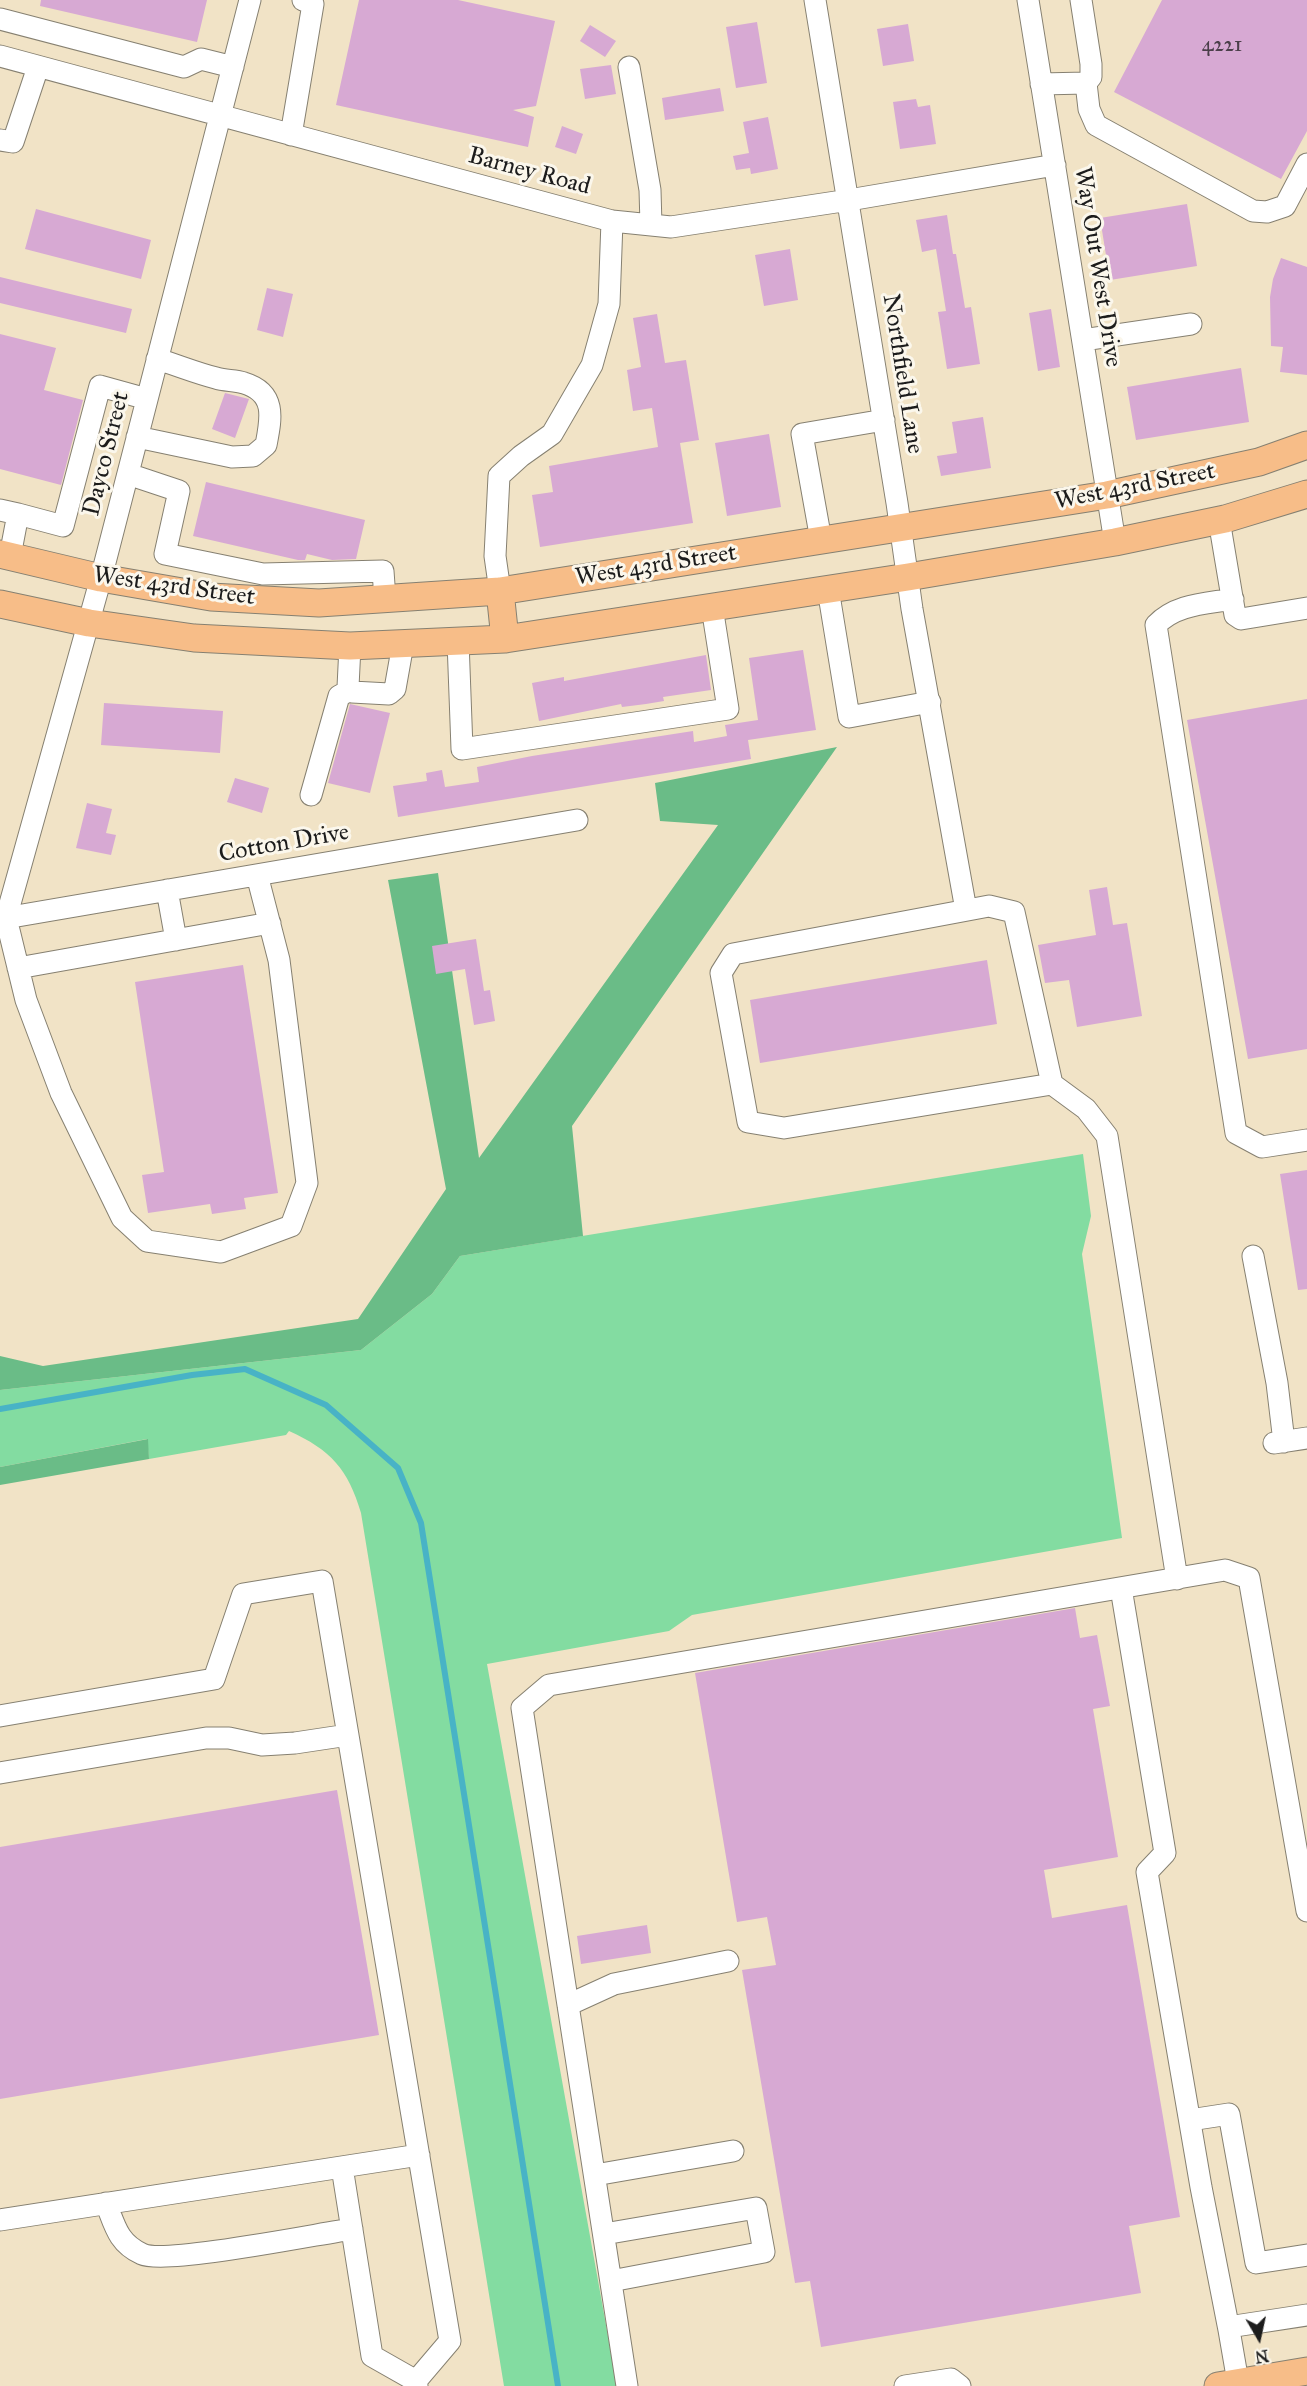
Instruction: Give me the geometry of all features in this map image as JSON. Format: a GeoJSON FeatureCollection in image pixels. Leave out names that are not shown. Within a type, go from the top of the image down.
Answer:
{"type":"FeatureCollection","features":[{"type":"Feature","properties":{"kind":"main road","name":"West 43rd Street"},"geometry":{"type":"LineString","coordinates":[[5,555],[101,578],[211,597],[319,603],[500,591],[1107,495],[1259,462],[1307,445]]}},
{"type":"Feature","properties":{"kind":"main road","name":"West 43rd Street"},"geometry":{"type":"LineString","coordinates":[[0,604],[89,623],[194,638],[350,646],[505,639],[908,577],[1115,542],[1218,520],[1307,494]]}},
{"type":"Feature","properties":{"kind":"main road"},"geometry":{"type":"LineString","coordinates":[[500,591],[505,639]]}},
{"type":"Feature","properties":{"kind":"main road"},"geometry":{"type":"LineString","coordinates":[[1228,2384],[1307,2371]]}},
{"type":"Feature","properties":{"kind":"street","name":"Dayco Street"},"geometry":{"type":"LineString","coordinates":[[3,919],[89,623],[250,0]]}},
{"type":"Feature","properties":{"kind":"street"},"geometry":{"type":"LineString","coordinates":[[291,135],[313,4],[303,0]]}},
{"type":"Feature","properties":{"kind":"street","name":"Northfield Lane"},"geometry":{"type":"LineString","coordinates":[[814,0],[849,200],[908,577],[966,910]]}},
{"type":"Feature","properties":{"kind":"street","name":"Way Out West Drive"},"geometry":{"type":"LineString","coordinates":[[1028,0],[1115,542]]}},
{"type":"Feature","properties":{"kind":"street"},"geometry":{"type":"LineString","coordinates":[[1081,0],[1091,64],[1091,77],[1086,83],[1089,109],[1096,125],[1253,211],[1267,212],[1285,206],[1307,164]]}},
{"type":"Feature","properties":{"kind":"street"},"geometry":{"type":"LineString","coordinates":[[0,19],[184,67],[201,59],[233,67]]}},
{"type":"Feature","properties":{"kind":"street","name":"Barney Road"},"geometry":{"type":"LineString","coordinates":[[0,56],[612,221],[671,226],[849,200],[1055,165]]}},
{"type":"Feature","properties":{"kind":"street"},"geometry":{"type":"LineString","coordinates":[[0,140],[13,142],[38,67]]}},
{"type":"Feature","properties":{"kind":"street"},"geometry":{"type":"LineString","coordinates":[[629,67],[650,190],[651,225]]}},
{"type":"Feature","properties":{"kind":"street"},"geometry":{"type":"LineString","coordinates":[[1041,84],[1086,83]]}},
{"type":"Feature","properties":{"kind":"street"},"geometry":{"type":"LineString","coordinates":[[500,591],[495,556],[499,476],[521,456],[552,434],[592,365],[609,304],[612,221]]}},
{"type":"Feature","properties":{"kind":"street"},"geometry":{"type":"LineString","coordinates":[[1083,340],[1191,324]]}},
{"type":"Feature","properties":{"kind":"street"},"geometry":{"type":"LineString","coordinates":[[137,437],[232,457],[253,456],[266,445],[272,414],[267,399],[256,388],[246,383],[218,379],[157,359]]}},
{"type":"Feature","properties":{"kind":"street"},"geometry":{"type":"LineString","coordinates":[[5,555],[9,512],[63,526],[100,386],[147,399]]}},
{"type":"Feature","properties":{"kind":"street"},"geometry":{"type":"LineString","coordinates":[[821,540],[802,434],[884,420]]}},
{"type":"Feature","properties":{"kind":"street"},"geometry":{"type":"LineString","coordinates":[[128,474],[179,491],[165,554],[263,574],[383,571],[385,599]]}},
{"type":"Feature","properties":{"kind":"street"},"geometry":{"type":"LineString","coordinates":[[1218,520],[1235,615],[1241,619],[1307,608]]}},
{"type":"Feature","properties":{"kind":"street"},"geometry":{"type":"LineString","coordinates":[[828,589],[849,717],[930,702]]}},
{"type":"Feature","properties":{"kind":"street"},"geometry":{"type":"LineString","coordinates":[[1233,599],[1180,608],[1165,615],[1156,625],[1236,1133],[1262,1147],[1307,1140]]}},
{"type":"Feature","properties":{"kind":"street"},"geometry":{"type":"LineString","coordinates":[[458,641],[462,749],[728,709],[712,607]]}},
{"type":"Feature","properties":{"kind":"street"},"geometry":{"type":"LineString","coordinates":[[350,646],[348,687],[350,690],[389,694],[395,689],[403,644]]}},
{"type":"Feature","properties":{"kind":"street"},"geometry":{"type":"LineString","coordinates":[[311,795],[339,696],[350,690]]}},
{"type":"Feature","properties":{"kind":"street","name":"Cotton Drive"},"geometry":{"type":"LineString","coordinates":[[3,919],[577,820]]}},
{"type":"Feature","properties":{"kind":"street"},"geometry":{"type":"LineString","coordinates":[[3,919],[26,1000],[61,1093],[122,1218],[147,1241],[221,1252],[291,1226],[307,1183],[279,960],[257,875]]}},
{"type":"Feature","properties":{"kind":"street"},"geometry":{"type":"LineString","coordinates":[[167,890],[176,940]]}},
{"type":"Feature","properties":{"kind":"street"},"geometry":{"type":"LineString","coordinates":[[1052,1084],[784,1128],[748,1122],[721,974],[733,954],[989,906],[1014,912],[1052,1084],[1086,1109],[1107,1136],[1177,1578]]}},
{"type":"Feature","properties":{"kind":"street"},"geometry":{"type":"LineString","coordinates":[[18,968],[270,923]]}},
{"type":"Feature","properties":{"kind":"street"},"geometry":{"type":"LineString","coordinates":[[1253,1256],[1277,1383],[1279,1442],[1307,1438]]}},
{"type":"Feature","properties":{"kind":"street"},"geometry":{"type":"LineString","coordinates":[[627,2386],[522,1708],[549,1685],[1225,1570],[1249,1578],[1307,1911]]}},
{"type":"Feature","properties":{"kind":"street"},"geometry":{"type":"LineString","coordinates":[[0,1716],[214,1679],[243,1594],[322,1581],[450,2341],[416,2383],[372,2356],[342,2167]]}},
{"type":"Feature","properties":{"kind":"street"},"geometry":{"type":"LineString","coordinates":[[1121,1588],[1165,1853],[1147,1872],[1229,2330],[1228,2384]]}},
{"type":"Feature","properties":{"kind":"street"},"geometry":{"type":"LineString","coordinates":[[0,1773],[206,1738],[229,1738],[262,1745],[295,1743],[348,1735]]}},
{"type":"Feature","properties":{"kind":"street"},"geometry":{"type":"LineString","coordinates":[[568,2005],[614,1984],[728,1961]]}},
{"type":"Feature","properties":{"kind":"street"},"geometry":{"type":"LineString","coordinates":[[1190,2120],[1229,2114],[1256,2263],[1307,2255]]}},
{"type":"Feature","properties":{"kind":"street"},"geometry":{"type":"LineString","coordinates":[[595,2175],[733,2151]]}},
{"type":"Feature","properties":{"kind":"street"},"geometry":{"type":"LineString","coordinates":[[0,2220],[419,2155]]}},
{"type":"Feature","properties":{"kind":"street"},"geometry":{"type":"LineString","coordinates":[[106,2203],[120,2238],[143,2255],[174,2257],[352,2229]]}},
{"type":"Feature","properties":{"kind":"street"},"geometry":{"type":"LineString","coordinates":[[604,2234],[756,2208],[764,2252],[611,2281]]}},
{"type":"Feature","properties":{"kind":"street"},"geometry":{"type":"LineString","coordinates":[[1229,2330],[1235,2326],[1307,2315]]}},
{"type":"Feature","properties":{"kind":"street"},"geometry":{"type":"LineString","coordinates":[[905,2386],[951,2379],[960,2386]]}},
{"type":"Feature","properties":{"kind":"green space"},"geometry":{"type":"Polygon","coordinates":[[[837,747],[572,1126],[583,1236],[460,1256],[432,1294],[361,1350],[0,1390],[0,1356],[43,1366],[358,1319],[446,1189],[388,880],[438,873],[479,1158],[718,825],[660,821],[655,783],[837,747]]]}},
{"type":"Feature","properties":{"kind":"green space"},"geometry":{"type":"Polygon","coordinates":[[[1083,1154],[1091,1216],[1082,1254],[1122,1538],[692,1615],[669,1631],[487,1664],[617,2386],[504,2386],[361,1513],[350,1484],[344,1473],[327,1454],[289,1431],[286,1435],[149,1459],[147,1439],[0,1467],[0,1390],[361,1350],[432,1294],[460,1256],[1083,1154]]]}},
{"type":"Feature","properties":{"kind":"green space"},"geometry":{"type":"Polygon","coordinates":[[[148,1439],[149,1459],[0,1485],[0,1467],[148,1439]]]}},
{"type":"Feature","properties":{"kind":"building"},"geometry":{"type":"Polygon","coordinates":[[[41,0],[207,0],[197,42],[40,6],[41,0]]]}},
{"type":"Feature","properties":{"kind":"building"},"geometry":{"type":"Polygon","coordinates":[[[359,0],[458,0],[555,21],[536,106],[513,110],[534,117],[528,147],[336,105],[359,0]]]}},
{"type":"Feature","properties":{"kind":"building"},"geometry":{"type":"Polygon","coordinates":[[[1162,0],[1307,0],[1307,131],[1281,179],[1114,92],[1162,0]]]}},
{"type":"Feature","properties":{"kind":"building"},"geometry":{"type":"Polygon","coordinates":[[[757,22],[767,83],[736,88],[726,27],[757,22]]]}},
{"type":"Feature","properties":{"kind":"building"},"geometry":{"type":"Polygon","coordinates":[[[908,24],[914,61],[883,66],[877,29],[908,24]]]}},
{"type":"Feature","properties":{"kind":"building"},"geometry":{"type":"Polygon","coordinates":[[[590,25],[616,41],[605,57],[580,41],[590,25]]]}},
{"type":"Feature","properties":{"kind":"building"},"geometry":{"type":"Polygon","coordinates":[[[611,65],[616,94],[585,99],[580,69],[611,65]]]}},
{"type":"Feature","properties":{"kind":"building"},"geometry":{"type":"Polygon","coordinates":[[[720,88],[724,111],[665,120],[662,98],[720,88]]]}},
{"type":"Feature","properties":{"kind":"building"},"geometry":{"type":"Polygon","coordinates":[[[916,99],[918,107],[930,105],[936,144],[900,149],[893,102],[916,99]]]}},
{"type":"Feature","properties":{"kind":"building"},"geometry":{"type":"Polygon","coordinates":[[[768,117],[778,169],[751,174],[750,168],[736,170],[733,156],[749,153],[743,122],[768,117]]]}},
{"type":"Feature","properties":{"kind":"building"},"geometry":{"type":"Polygon","coordinates":[[[562,126],[583,134],[576,154],[555,147],[562,126]]]}},
{"type":"Feature","properties":{"kind":"building"},"geometry":{"type":"Polygon","coordinates":[[[1187,204],[1197,266],[1110,280],[1100,218],[1187,204]]]}},
{"type":"Feature","properties":{"kind":"building"},"geometry":{"type":"Polygon","coordinates":[[[36,209],[151,240],[141,279],[25,249],[36,209]]]}},
{"type":"Feature","properties":{"kind":"building"},"geometry":{"type":"Polygon","coordinates":[[[947,215],[965,308],[971,307],[980,364],[947,369],[938,312],[946,311],[936,249],[922,252],[916,220],[947,215]]]}},
{"type":"Feature","properties":{"kind":"building"},"geometry":{"type":"Polygon","coordinates":[[[790,249],[798,300],[764,306],[755,255],[790,249]]]}},
{"type":"Feature","properties":{"kind":"building"},"geometry":{"type":"Polygon","coordinates":[[[1281,258],[1307,267],[1307,375],[1280,372],[1283,347],[1271,346],[1270,297],[1273,279],[1281,258]]]}},
{"type":"Feature","properties":{"kind":"building"},"geometry":{"type":"Polygon","coordinates":[[[0,277],[132,309],[126,333],[0,303],[0,277]]]}},
{"type":"Feature","properties":{"kind":"building"},"geometry":{"type":"Polygon","coordinates":[[[267,288],[293,294],[283,337],[257,330],[267,288]]]}},
{"type":"Feature","properties":{"kind":"building"},"geometry":{"type":"Polygon","coordinates":[[[1051,309],[1060,367],[1038,371],[1029,313],[1051,309]]]}},
{"type":"Feature","properties":{"kind":"building"},"geometry":{"type":"Polygon","coordinates":[[[657,314],[665,363],[686,360],[699,440],[680,443],[693,523],[540,547],[532,495],[553,492],[549,466],[658,447],[652,408],[633,411],[627,370],[641,367],[633,318],[657,314]]]}},
{"type":"Feature","properties":{"kind":"building"},"geometry":{"type":"Polygon","coordinates":[[[0,334],[56,348],[44,390],[83,400],[61,485],[0,469],[0,334]]]}},
{"type":"Feature","properties":{"kind":"building"},"geometry":{"type":"Polygon","coordinates":[[[1241,368],[1249,422],[1136,440],[1127,387],[1241,368]]]}},
{"type":"Feature","properties":{"kind":"building"},"geometry":{"type":"Polygon","coordinates":[[[225,393],[249,399],[235,438],[212,429],[225,393]]]}},
{"type":"Feature","properties":{"kind":"building"},"geometry":{"type":"Polygon","coordinates":[[[983,417],[991,468],[941,476],[937,456],[957,453],[952,422],[983,417]]]}},
{"type":"Feature","properties":{"kind":"building"},"geometry":{"type":"Polygon","coordinates":[[[769,434],[781,507],[727,516],[715,443],[769,434]]]}},
{"type":"Feature","properties":{"kind":"building"},"geometry":{"type":"Polygon","coordinates":[[[206,482],[365,520],[356,559],[332,560],[307,554],[305,560],[298,560],[193,536],[206,482]]]}},
{"type":"Feature","properties":{"kind":"building"},"geometry":{"type":"Polygon","coordinates":[[[803,650],[816,730],[748,740],[751,759],[398,817],[393,786],[427,781],[426,773],[442,770],[445,787],[479,782],[477,767],[532,756],[693,731],[694,742],[727,736],[725,725],[758,720],[749,658],[803,650]]]}},
{"type":"Feature","properties":{"kind":"building"},"geometry":{"type":"Polygon","coordinates":[[[706,655],[711,690],[663,697],[664,701],[622,707],[621,704],[539,721],[532,683],[564,677],[564,681],[706,655]]]}},
{"type":"Feature","properties":{"kind":"building"},"geometry":{"type":"Polygon","coordinates":[[[1307,699],[1307,1049],[1248,1059],[1187,720],[1307,699]]]}},
{"type":"Feature","properties":{"kind":"building"},"geometry":{"type":"Polygon","coordinates":[[[104,703],[223,711],[220,753],[101,745],[104,703]]]}},
{"type":"Feature","properties":{"kind":"building"},"geometry":{"type":"Polygon","coordinates":[[[350,704],[390,713],[370,793],[328,783],[350,704]]]}},
{"type":"Feature","properties":{"kind":"building"},"geometry":{"type":"Polygon","coordinates":[[[235,778],[269,788],[262,813],[227,802],[235,778]]]}},
{"type":"Feature","properties":{"kind":"building"},"geometry":{"type":"Polygon","coordinates":[[[87,803],[112,809],[106,833],[116,835],[111,855],[76,848],[87,803]]]}},
{"type":"Feature","properties":{"kind":"building"},"geometry":{"type":"Polygon","coordinates":[[[1107,887],[1113,925],[1127,923],[1142,1016],[1077,1027],[1069,980],[1045,983],[1038,945],[1096,935],[1089,890],[1107,887]]]}},
{"type":"Feature","properties":{"kind":"building"},"geometry":{"type":"Polygon","coordinates":[[[476,939],[484,991],[490,990],[495,1021],[474,1025],[465,969],[436,974],[432,946],[476,939]]]}},
{"type":"Feature","properties":{"kind":"building"},"geometry":{"type":"Polygon","coordinates":[[[987,960],[997,1024],[760,1063],[750,1000],[987,960]]]}},
{"type":"Feature","properties":{"kind":"building"},"geometry":{"type":"Polygon","coordinates":[[[243,965],[278,1193],[244,1198],[246,1209],[212,1214],[210,1204],[148,1213],[142,1175],[164,1172],[135,982],[243,965]]]}},
{"type":"Feature","properties":{"kind":"building"},"geometry":{"type":"Polygon","coordinates":[[[1307,1170],[1307,1289],[1298,1290],[1280,1174],[1307,1170]]]}},
{"type":"Feature","properties":{"kind":"building"},"geometry":{"type":"Polygon","coordinates":[[[1075,1608],[1080,1638],[1097,1635],[1110,1706],[1093,1709],[1118,1857],[1044,1870],[1052,1918],[1127,1905],[1180,2217],[1129,2226],[1141,2293],[821,2347],[810,2281],[795,2283],[742,1970],[776,1965],[767,1917],[737,1922],[695,1673],[1075,1608]]]}},
{"type":"Feature","properties":{"kind":"building"},"geometry":{"type":"Polygon","coordinates":[[[337,1790],[379,2035],[0,2099],[0,1847],[337,1790]]]}},
{"type":"Feature","properties":{"kind":"building"},"geometry":{"type":"Polygon","coordinates":[[[647,1925],[651,1953],[581,1964],[577,1936],[647,1925]]]}},
{"type":"Feature","properties":{"kind":"waterway"},"geometry":{"type":"LineString","coordinates":[[0,1409],[192,1375],[245,1369],[326,1405],[398,1468],[421,1523],[558,2386]]}}]}
